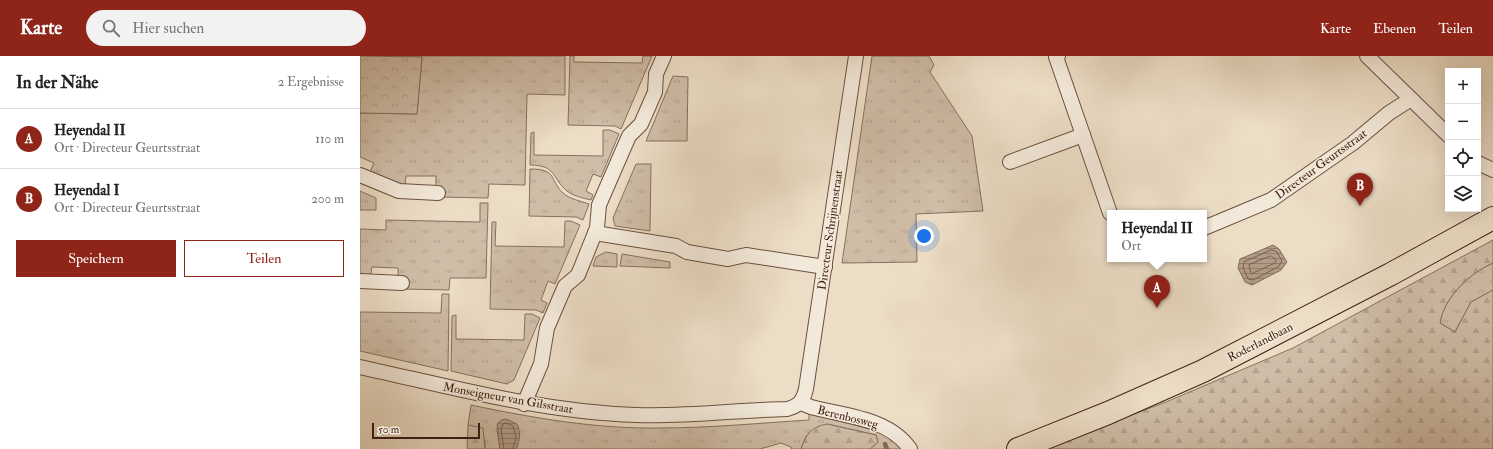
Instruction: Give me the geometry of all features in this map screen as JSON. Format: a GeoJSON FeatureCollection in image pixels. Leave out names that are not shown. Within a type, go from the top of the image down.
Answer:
{"type":"FeatureCollection","features":[{"type":"Feature","properties":{"kind":"main road","name":"Roderlandbaan"},"geometry":{"type":"LineString","coordinates":[[1018,449],[1108,413],[1203,371],[1392,274],[1493,218]]}},
{"type":"Feature","properties":{"kind":"street"},"geometry":{"type":"LineString","coordinates":[[524,404],[541,364],[547,328],[565,286],[578,275],[595,233],[599,205],[629,136],[641,124],[656,92],[656,74],[664,56]]}},
{"type":"Feature","properties":{"kind":"street","name":"Directeur Schrijnenstraat"},"geometry":{"type":"LineString","coordinates":[[801,403],[806,389],[856,56]]}},
{"type":"Feature","properties":{"kind":"street"},"geometry":{"type":"LineString","coordinates":[[1058,56],[1056,57],[1109,210]]}},
{"type":"Feature","properties":{"kind":"street"},"geometry":{"type":"LineString","coordinates":[[1367,56],[1445,132]]}},
{"type":"Feature","properties":{"kind":"street","name":"Directeur Geurtsstraat"},"geometry":{"type":"LineString","coordinates":[[1207,227],[1271,200],[1353,143],[1389,113],[1411,100]]}},
{"type":"Feature","properties":{"kind":"street"},"geometry":{"type":"LineString","coordinates":[[1010,162],[1083,135]]}},
{"type":"Feature","properties":{"kind":"street"},"geometry":{"type":"LineString","coordinates":[[1481,164],[1493,170]]}},
{"type":"Feature","properties":{"kind":"street"},"geometry":{"type":"LineString","coordinates":[[360,175],[399,191],[438,193]]}},
{"type":"Feature","properties":{"kind":"street"},"geometry":{"type":"LineString","coordinates":[[595,233],[676,246],[687,252],[728,259],[746,255],[825,267]]}},
{"type":"Feature","properties":{"kind":"street"},"geometry":{"type":"LineString","coordinates":[[360,281],[402,283]]}},
{"type":"Feature","properties":{"kind":"street","name":"Monseigneur van Gilsstraat"},"geometry":{"type":"LineString","coordinates":[[360,367],[524,404],[583,411],[636,415],[680,415],[787,409],[801,403]]}},
{"type":"Feature","properties":{"kind":"street","name":"Berenbosweg"},"geometry":{"type":"LineString","coordinates":[[801,403],[884,426],[897,434],[910,449]]}},
{"type":"Feature","properties":{"kind":"green space"},"geometry":{"type":"Polygon","coordinates":[[[360,56],[422,57],[417,114],[360,113],[360,56]]]}},
{"type":"Feature","properties":{"kind":"green space"},"geometry":{"type":"Polygon","coordinates":[[[385,56],[565,56],[565,95],[527,94],[525,185],[489,184],[488,198],[441,197],[441,187],[436,186],[436,176],[406,176],[405,186],[370,172],[374,163],[360,157],[360,113],[417,114],[422,57],[385,56]]]}},
{"type":"Feature","properties":{"kind":"green space"},"geometry":{"type":"Polygon","coordinates":[[[570,56],[574,56],[574,62],[642,63],[643,56],[652,56],[621,129],[615,126],[568,125],[570,56]]]}},
{"type":"Feature","properties":{"kind":"green space"},"geometry":{"type":"Polygon","coordinates":[[[872,56],[929,56],[934,65],[930,72],[972,136],[983,211],[916,214],[917,262],[842,263],[872,56]]]}},
{"type":"Feature","properties":{"kind":"green space"},"geometry":{"type":"Polygon","coordinates":[[[673,76],[688,77],[687,141],[646,141],[673,76]]]}},
{"type":"Feature","properties":{"kind":"green space"},"geometry":{"type":"Polygon","coordinates":[[[603,130],[610,130],[619,134],[601,177],[593,174],[586,191],[593,195],[591,200],[569,193],[550,170],[545,167],[530,165],[531,133],[534,132],[534,155],[603,156],[603,130]]]}},
{"type":"Feature","properties":{"kind":"green space"},"geometry":{"type":"Polygon","coordinates":[[[636,164],[651,164],[650,231],[615,226],[613,218],[636,164]]]}},
{"type":"Feature","properties":{"kind":"green space"},"geometry":{"type":"Polygon","coordinates":[[[530,169],[539,169],[549,173],[563,193],[589,204],[583,220],[576,217],[529,216],[530,169]]]}},
{"type":"Feature","properties":{"kind":"green space"},"geometry":{"type":"Polygon","coordinates":[[[360,191],[376,198],[376,210],[360,210],[360,191]]]}},
{"type":"Feature","properties":{"kind":"green space"},"geometry":{"type":"Polygon","coordinates":[[[480,203],[488,203],[486,278],[450,278],[449,290],[403,289],[398,278],[398,268],[372,267],[371,273],[368,276],[360,275],[360,229],[386,230],[386,220],[480,222],[480,203]]]}},
{"type":"Feature","properties":{"kind":"green space"},"geometry":{"type":"Polygon","coordinates":[[[565,221],[571,221],[580,225],[555,284],[548,281],[541,300],[547,303],[543,313],[536,310],[490,309],[492,222],[496,222],[495,246],[564,247],[565,221]]]}},
{"type":"Feature","properties":{"kind":"green space"},"geometry":{"type":"Polygon","coordinates":[[[1493,240],[1493,263],[1484,267],[1459,287],[1452,295],[1442,313],[1440,323],[1455,332],[1471,302],[1493,290],[1493,449],[1047,449],[1070,438],[1166,402],[1293,348],[1493,240]]]}},
{"type":"Feature","properties":{"kind":"green space"},"geometry":{"type":"Polygon","coordinates":[[[606,252],[617,254],[617,267],[593,266],[596,257],[606,252]]]}},
{"type":"Feature","properties":{"kind":"green space"},"geometry":{"type":"Polygon","coordinates":[[[622,254],[670,262],[670,268],[620,266],[622,254]]]}},
{"type":"Feature","properties":{"kind":"green space"},"geometry":{"type":"Polygon","coordinates":[[[1493,263],[1493,290],[1471,302],[1455,332],[1440,323],[1442,313],[1452,295],[1459,287],[1484,267],[1493,263]]]}},
{"type":"Feature","properties":{"kind":"green space"},"geometry":{"type":"Polygon","coordinates":[[[442,294],[449,294],[448,371],[360,351],[360,312],[441,313],[442,294]]]}},
{"type":"Feature","properties":{"kind":"green space"},"geometry":{"type":"Polygon","coordinates":[[[525,314],[532,314],[540,318],[514,380],[507,384],[451,371],[452,316],[456,315],[456,339],[524,340],[525,314]]]}},
{"type":"Feature","properties":{"kind":"green space"},"geometry":{"type":"Polygon","coordinates":[[[471,405],[565,422],[636,428],[697,427],[809,420],[810,414],[886,433],[903,449],[870,449],[878,442],[876,435],[827,424],[806,436],[801,449],[791,449],[791,447],[781,443],[760,449],[516,449],[518,445],[501,420],[497,429],[500,449],[485,449],[485,440],[468,425],[471,405]]]}},
{"type":"Feature","properties":{"kind":"green space"},"geometry":{"type":"Polygon","coordinates":[[[827,424],[876,435],[878,442],[870,449],[801,449],[807,435],[813,429],[827,424]]]}},
{"type":"Feature","properties":{"kind":"green space"},"geometry":{"type":"Polygon","coordinates":[[[468,425],[483,428],[485,449],[467,449],[468,425]]]}},
{"type":"Feature","properties":{"kind":"water"},"geometry":{"type":"Polygon","coordinates":[[[1273,245],[1279,249],[1287,262],[1281,270],[1252,285],[1245,282],[1238,268],[1240,259],[1273,245]]]}},
{"type":"Feature","properties":{"kind":"water"},"geometry":{"type":"Polygon","coordinates":[[[506,419],[517,424],[519,430],[520,436],[516,449],[500,449],[497,424],[501,420],[506,419]]]}},
{"type":"Feature","properties":{"kind":"waterway"},"geometry":{"type":"LineString","coordinates":[[885,444],[887,449]]}},
{"type":"Feature","properties":{"kind":"place","name":"Heyendal I"},"geometry":{"type":"Point","coordinates":[1360,206]}},
{"type":"Feature","properties":{"kind":"place","name":"Heyendal II"},"geometry":{"type":"Point","coordinates":[1157,308]}}]}
